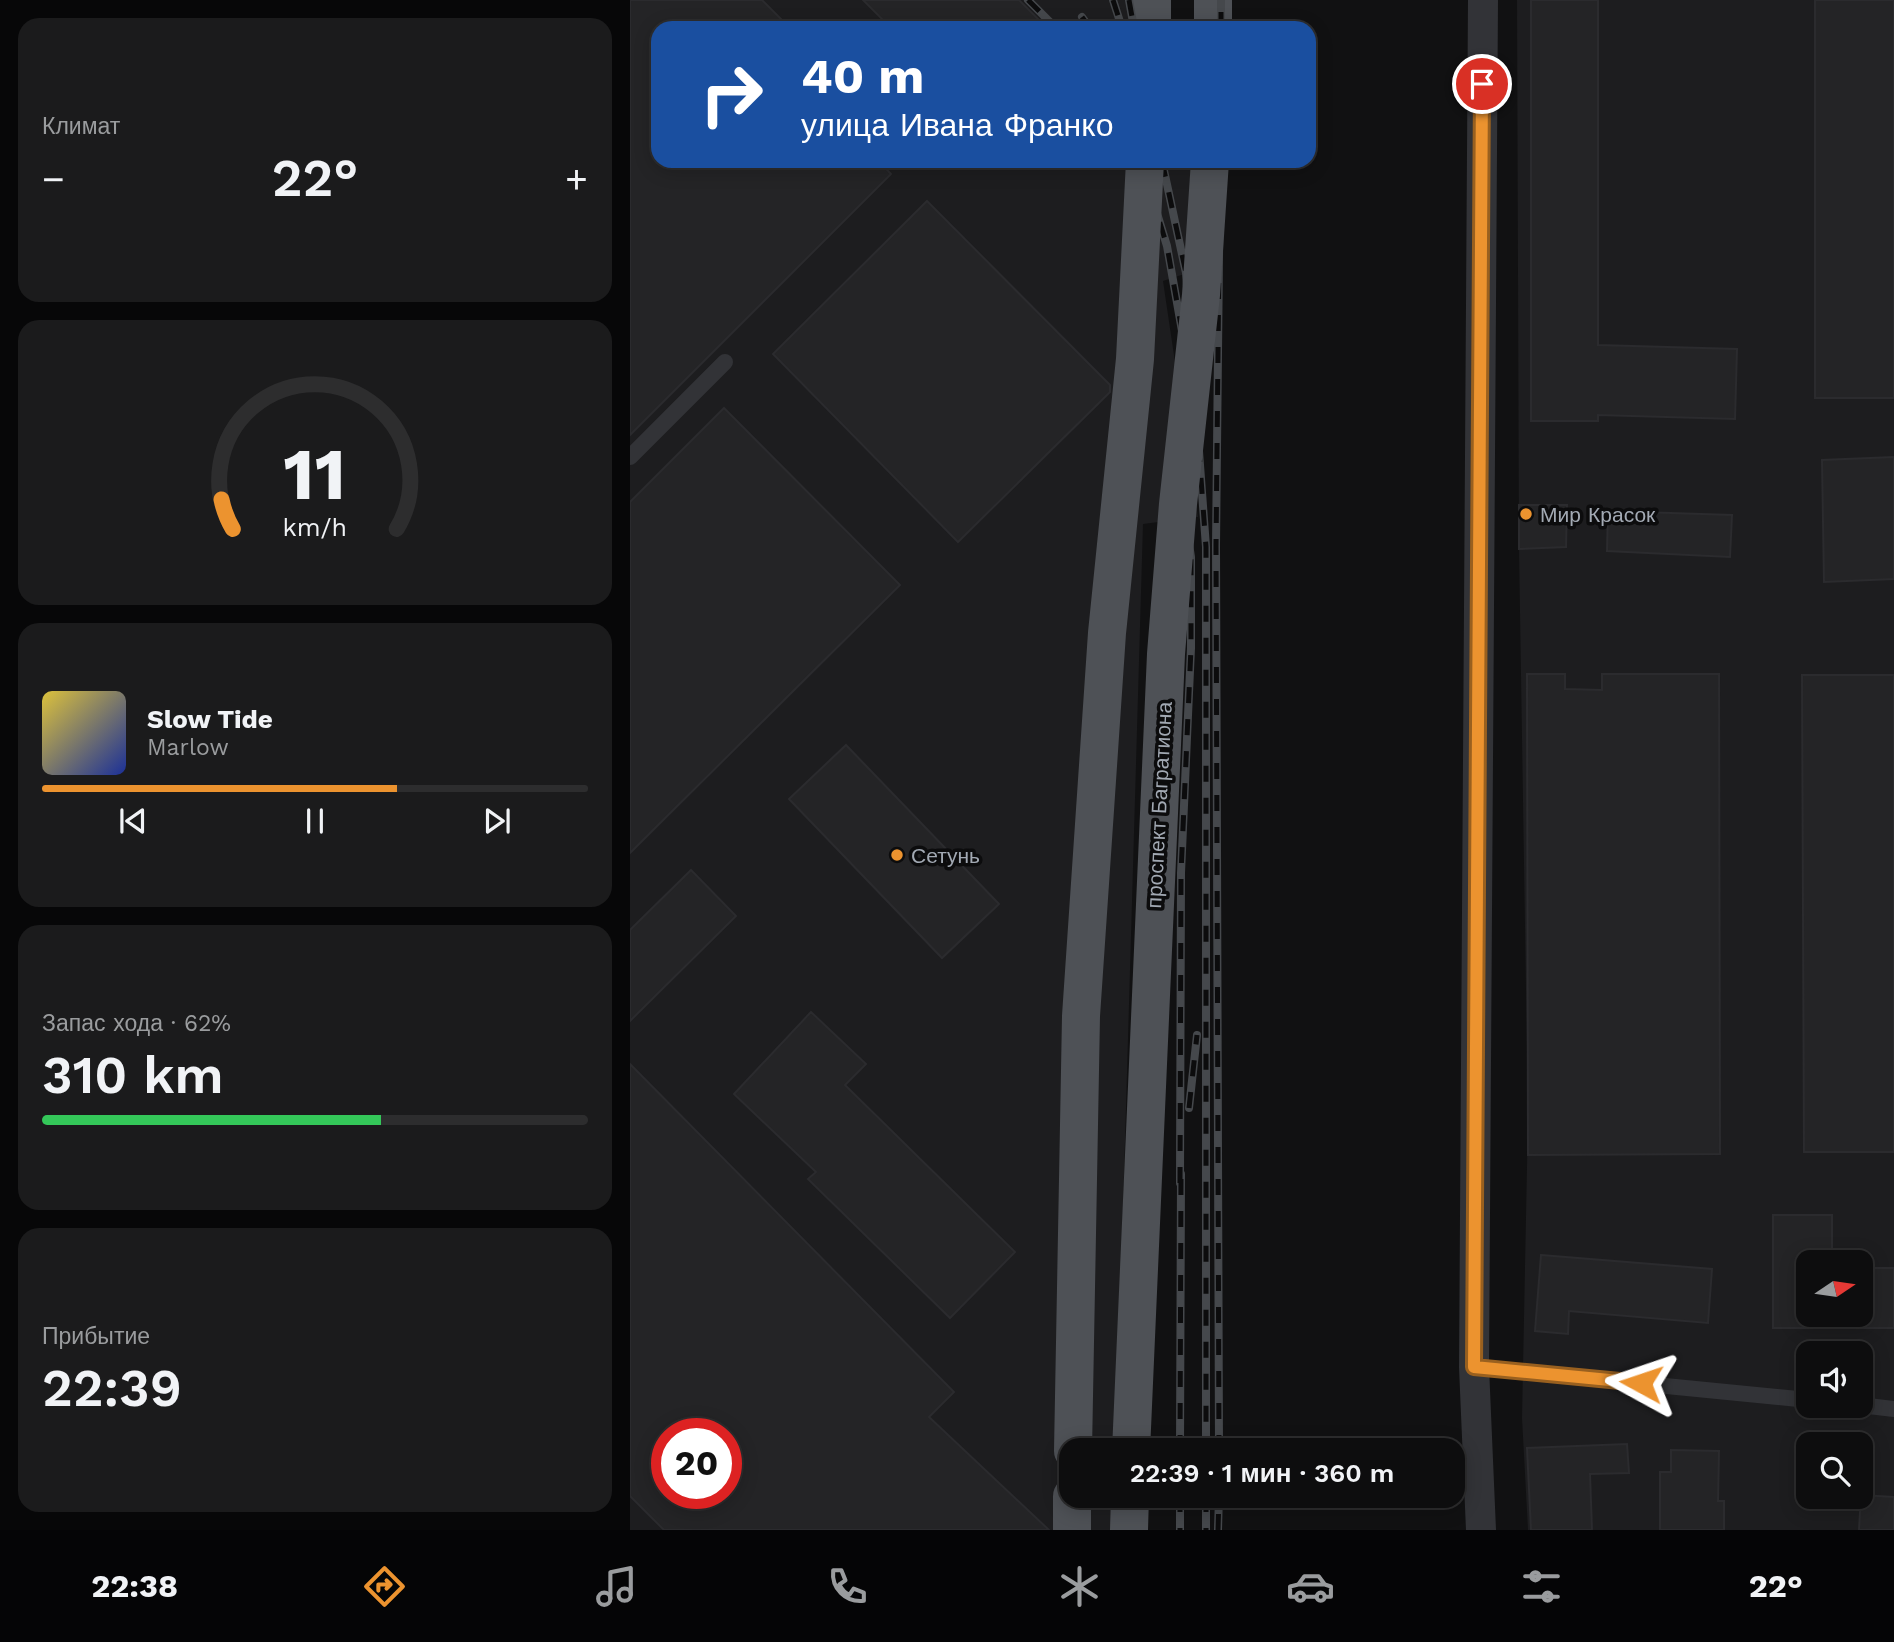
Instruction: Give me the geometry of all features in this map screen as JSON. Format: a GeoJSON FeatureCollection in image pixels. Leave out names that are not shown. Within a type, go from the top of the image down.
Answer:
{"type":"FeatureCollection","features":[{"type":"Feature","properties":{"kind":"main road"},"geometry":{"type":"LineString","coordinates":[[1152,0],[1152,21]]}},
{"type":"Feature","properties":{"kind":"main road"},"geometry":{"type":"LineString","coordinates":[[1213,0],[1213,21]]}},
{"type":"Feature","properties":{"kind":"main road"},"geometry":{"type":"LineString","coordinates":[[1073,1438],[1081,1016],[1109,608],[1135,359],[1145,168]]}},
{"type":"Feature","properties":{"kind":"main road","name":"проспект Багратиона"},"geometry":{"type":"LineString","coordinates":[[1132,1438],[1166,654],[1178,504],[1201,295],[1210,168]]}},
{"type":"Feature","properties":{"kind":"main road"},"geometry":{"type":"LineString","coordinates":[[1072,1508],[1072,1530]]}},
{"type":"Feature","properties":{"kind":"main road"},"geometry":{"type":"LineString","coordinates":[[1129,1530],[1130,1508]]}},
{"type":"Feature","properties":{"kind":"street"},"geometry":{"type":"LineString","coordinates":[[1481,1530],[1474,1367],[1483,0]]}},
{"type":"Feature","properties":{"kind":"lane"},"geometry":{"type":"LineString","coordinates":[[630,457],[725,362]]}},
{"type":"Feature","properties":{"kind":"lane"},"geometry":{"type":"LineString","coordinates":[[1474,1367],[1796,1399]]}},
{"type":"Feature","properties":{"kind":"lane"},"geometry":{"type":"LineString","coordinates":[[1873,1407],[1894,1409]]}},
{"type":"Feature","properties":{"kind":"shaded area"},"geometry":{"type":"Polygon","coordinates":[[[630,0],[1160,0],[1162,21],[651,21],[651,168],[1191,168],[1212,265],[1163,281],[1198,517],[1143,524],[1116,1438],[1059,1438],[1059,1508],[1115,1508],[1114,1530],[630,1530],[630,0]]]}},
{"type":"Feature","properties":{"kind":"shaded area"},"geometry":{"type":"Polygon","coordinates":[[[1517,0],[1894,0],[1894,1530],[1528,1530],[1522,1418],[1528,1116],[1519,549],[1517,0]]]}},
{"type":"Feature","properties":{"kind":"building"},"geometry":{"type":"Polygon","coordinates":[[[630,0],[762,0],[783,21],[651,21],[651,168],[885,168],[891,174],[630,435],[630,0]]]}},
{"type":"Feature","properties":{"kind":"building"},"geometry":{"type":"Polygon","coordinates":[[[863,0],[1019,0],[1040,21],[884,21],[863,0]]]}},
{"type":"Feature","properties":{"kind":"building"},"geometry":{"type":"Polygon","coordinates":[[[1531,0],[1598,0],[1598,345],[1737,349],[1735,419],[1598,415],[1598,421],[1531,421],[1531,0]]]}},
{"type":"Feature","properties":{"kind":"building"},"geometry":{"type":"Polygon","coordinates":[[[1815,0],[1894,0],[1894,398],[1815,398],[1815,0]]]}},
{"type":"Feature","properties":{"kind":"building"},"geometry":{"type":"Polygon","coordinates":[[[927,201],[1110,385],[1110,392],[958,542],[773,354],[927,201]]]}},
{"type":"Feature","properties":{"kind":"building"},"geometry":{"type":"Polygon","coordinates":[[[724,408],[900,585],[630,853],[630,502],[724,408]]]}},
{"type":"Feature","properties":{"kind":"building"},"geometry":{"type":"Polygon","coordinates":[[[1894,457],[1894,579],[1824,582],[1822,460],[1894,457]]]}},
{"type":"Feature","properties":{"kind":"building"},"geometry":{"type":"Polygon","coordinates":[[[1519,505],[1567,505],[1566,547],[1519,549],[1519,505]]]}},
{"type":"Feature","properties":{"kind":"building"},"geometry":{"type":"Polygon","coordinates":[[[1608,511],[1732,515],[1730,557],[1607,551],[1608,511]]]}},
{"type":"Feature","properties":{"kind":"building"},"geometry":{"type":"Polygon","coordinates":[[[1527,674],[1565,674],[1565,689],[1602,690],[1602,674],[1719,674],[1720,1154],[1528,1155],[1527,674]]]}},
{"type":"Feature","properties":{"kind":"building"},"geometry":{"type":"Polygon","coordinates":[[[1802,675],[1894,675],[1894,1152],[1804,1152],[1802,675]]]}},
{"type":"Feature","properties":{"kind":"building","name":"Сетунь"},"geometry":{"type":"Polygon","coordinates":[[[846,745],[999,904],[942,958],[789,799],[846,745]]]}},
{"type":"Feature","properties":{"kind":"building"},"geometry":{"type":"Polygon","coordinates":[[[691,870],[736,916],[630,1021],[630,930],[691,870]]]}},
{"type":"Feature","properties":{"kind":"building"},"geometry":{"type":"Polygon","coordinates":[[[811,1012],[866,1064],[845,1085],[1015,1252],[950,1318],[808,1179],[816,1172],[734,1094],[811,1012]]]}},
{"type":"Feature","properties":{"kind":"building"},"geometry":{"type":"Polygon","coordinates":[[[630,1064],[954,1392],[929,1417],[1049,1530],[664,1530],[630,1496],[630,1064]]]}},
{"type":"Feature","properties":{"kind":"building"},"geometry":{"type":"Polygon","coordinates":[[[1773,1215],[1832,1215],[1832,1250],[1796,1250],[1796,1327],[1808,1328],[1773,1328],[1773,1215]]]}},
{"type":"Feature","properties":{"kind":"building"},"geometry":{"type":"Polygon","coordinates":[[[1541,1255],[1712,1269],[1708,1323],[1569,1311],[1568,1334],[1535,1331],[1541,1255]]]}},
{"type":"Feature","properties":{"kind":"building"},"geometry":{"type":"Polygon","coordinates":[[[1873,1268],[1894,1268],[1894,1328],[1860,1328],[1873,1327],[1873,1268]]]}},
{"type":"Feature","properties":{"kind":"building"},"geometry":{"type":"Polygon","coordinates":[[[1627,1444],[1629,1473],[1590,1474],[1592,1530],[1531,1530],[1527,1448],[1627,1444]]]}},
{"type":"Feature","properties":{"kind":"building"},"geometry":{"type":"Polygon","coordinates":[[[1671,1450],[1719,1451],[1718,1501],[1724,1501],[1724,1530],[1660,1530],[1660,1472],[1671,1472],[1671,1450]]]}},
{"type":"Feature","properties":{"kind":"building"},"geometry":{"type":"Polygon","coordinates":[[[1873,1496],[1894,1497],[1894,1530],[1859,1530],[1860,1509],[1873,1509],[1873,1496]]]}},
{"type":"Feature","properties":{"kind":"railway"},"geometry":{"type":"LineString","coordinates":[[1028,0],[1049,21]]}},
{"type":"Feature","properties":{"kind":"railway"},"geometry":{"type":"LineString","coordinates":[[1113,0],[1120,21]]}},
{"type":"Feature","properties":{"kind":"railway"},"geometry":{"type":"LineString","coordinates":[[1129,0],[1133,21]]}},
{"type":"Feature","properties":{"kind":"railway"},"geometry":{"type":"LineString","coordinates":[[1221,0],[1221,21]]}},
{"type":"Feature","properties":{"kind":"railway"},"geometry":{"type":"LineString","coordinates":[[1082,17],[1085,21]]}},
{"type":"Feature","properties":{"kind":"railway"},"geometry":{"type":"LineString","coordinates":[[1143,168],[1167,246],[1182,331]]}},
{"type":"Feature","properties":{"kind":"railway"},"geometry":{"type":"LineString","coordinates":[[1164,168],[1186,273],[1206,547],[1206,1438]]}},
{"type":"Feature","properties":{"kind":"railway"},"geometry":{"type":"LineString","coordinates":[[1219,1438],[1216,546],[1220,168]]}},
{"type":"Feature","properties":{"kind":"railway"},"geometry":{"type":"LineString","coordinates":[[1180,1183],[1181,873],[1191,648],[1191,557],[1187,530]]}},
{"type":"Feature","properties":{"kind":"railway"},"geometry":{"type":"LineString","coordinates":[[1189,1108],[1197,1035]]}},
{"type":"Feature","properties":{"kind":"railway"},"geometry":{"type":"LineString","coordinates":[[1180,1438],[1181,1174]]}},
{"type":"Feature","properties":{"kind":"railway"},"geometry":{"type":"LineString","coordinates":[[1180,1508],[1180,1530]]}},
{"type":"Feature","properties":{"kind":"railway"},"geometry":{"type":"LineString","coordinates":[[1206,1508],[1206,1530]]}},
{"type":"Feature","properties":{"kind":"railway"},"geometry":{"type":"LineString","coordinates":[[1218,1530],[1219,1508]]}},
{"type":"Feature","properties":{"kind":"place","name":"Мир Красок"},"geometry":{"type":"Point","coordinates":[1526,514]}},
{"type":"Feature","properties":{"kind":"place","name":"Сетунь"},"geometry":{"type":"Point","coordinates":[897,855]}},
{"type":"Feature","properties":{"kind":"route"},"geometry":{"type":"LineString","coordinates":[[1482,84],[1474,1367],[1641,1383]]}}]}
